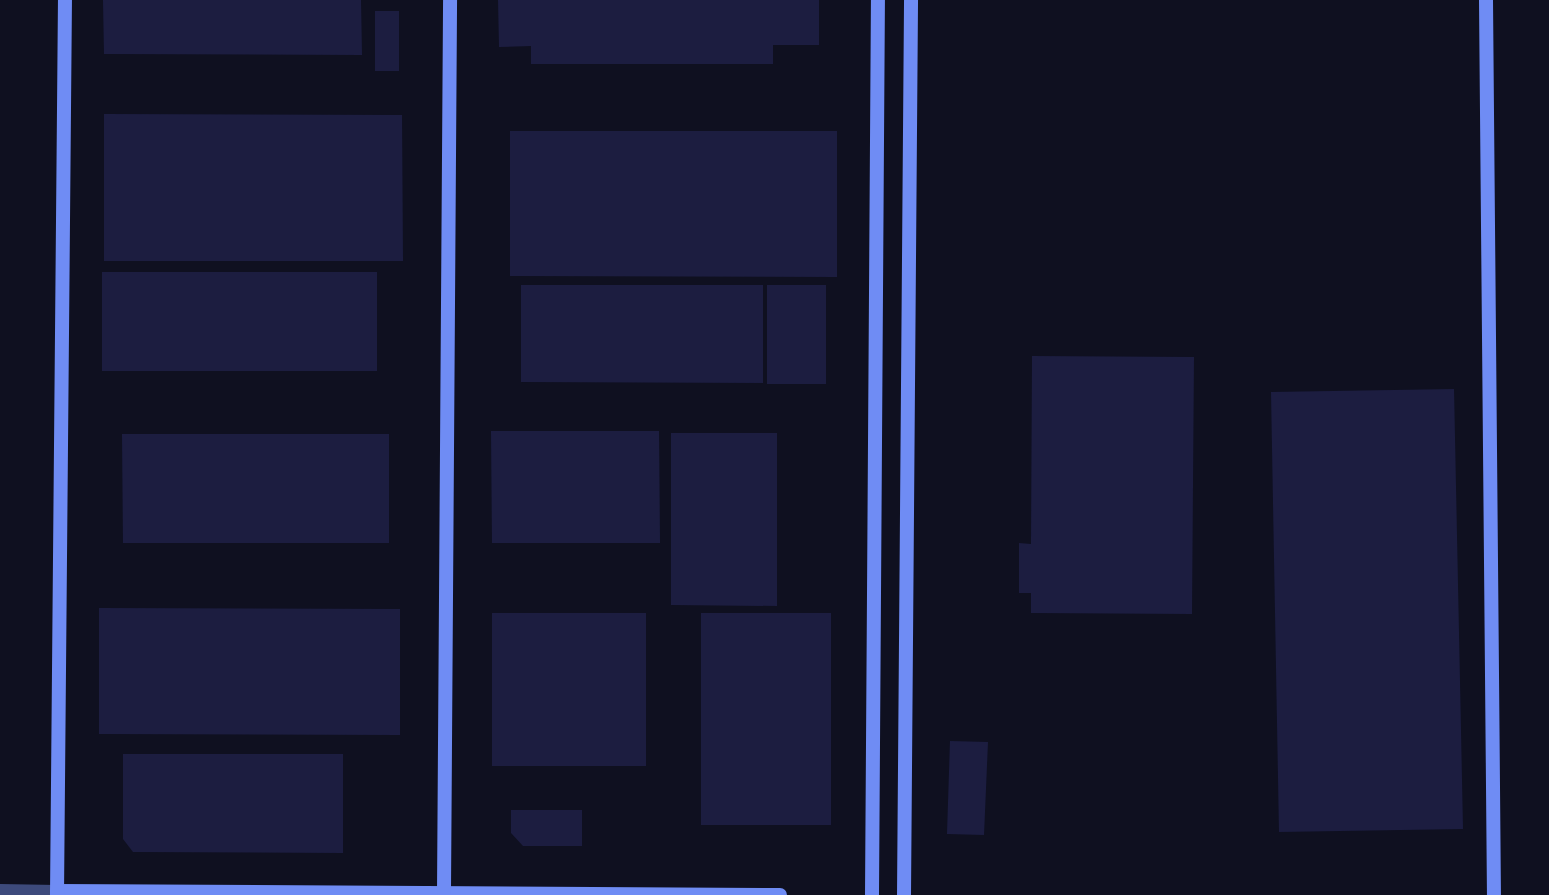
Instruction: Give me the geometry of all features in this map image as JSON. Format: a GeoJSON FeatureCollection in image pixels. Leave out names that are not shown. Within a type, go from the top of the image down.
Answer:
{"type":"FeatureCollection","features":[{"type":"Feature","properties":{"kind":"street"},"geometry":{"type":"LineString","coordinates":[[65,0],[57,893],[444,891],[780,895]]}},
{"type":"Feature","properties":{"kind":"street"},"geometry":{"type":"LineString","coordinates":[[444,891],[450,0]]}},
{"type":"Feature","properties":{"kind":"street"},"geometry":{"type":"LineString","coordinates":[[872,895],[878,0]]}},
{"type":"Feature","properties":{"kind":"street"},"geometry":{"type":"LineString","coordinates":[[904,895],[911,0]]}},
{"type":"Feature","properties":{"kind":"street"},"geometry":{"type":"LineString","coordinates":[[1486,0],[1494,895]]}},
{"type":"Feature","properties":{"kind":"lane"},"geometry":{"type":"LineString","coordinates":[[0,890],[57,893]]}},
{"type":"Feature","properties":{"kind":"building"},"geometry":{"type":"Polygon","coordinates":[[[103,0],[361,0],[362,55],[104,54],[103,0]]]}},
{"type":"Feature","properties":{"kind":"building"},"geometry":{"type":"Polygon","coordinates":[[[498,0],[819,0],[819,45],[773,45],[773,64],[531,64],[531,46],[499,47],[498,0]]]}},
{"type":"Feature","properties":{"kind":"building"},"geometry":{"type":"Polygon","coordinates":[[[375,11],[399,11],[399,71],[375,71],[375,11]]]}},
{"type":"Feature","properties":{"kind":"building"},"geometry":{"type":"Polygon","coordinates":[[[104,114],[402,115],[403,261],[104,261],[104,114]]]}},
{"type":"Feature","properties":{"kind":"building"},"geometry":{"type":"Polygon","coordinates":[[[510,131],[837,131],[837,277],[510,276],[510,131]]]}},
{"type":"Feature","properties":{"kind":"building"},"geometry":{"type":"Polygon","coordinates":[[[102,272],[377,272],[377,371],[102,371],[102,272]]]}},
{"type":"Feature","properties":{"kind":"building"},"geometry":{"type":"Polygon","coordinates":[[[521,285],[763,285],[763,383],[521,382],[521,285]]]}},
{"type":"Feature","properties":{"kind":"building"},"geometry":{"type":"Polygon","coordinates":[[[767,285],[826,285],[826,384],[767,384],[767,285]]]}},
{"type":"Feature","properties":{"kind":"building"},"geometry":{"type":"Polygon","coordinates":[[[1032,356],[1194,357],[1192,614],[1031,613],[1031,593],[1019,593],[1019,543],[1031,544],[1032,356]]]}},
{"type":"Feature","properties":{"kind":"building"},"geometry":{"type":"Polygon","coordinates":[[[1454,389],[1463,829],[1279,832],[1271,392],[1454,389]]]}},
{"type":"Feature","properties":{"kind":"building"},"geometry":{"type":"Polygon","coordinates":[[[491,431],[659,431],[660,543],[492,543],[491,431]]]}},
{"type":"Feature","properties":{"kind":"building"},"geometry":{"type":"Polygon","coordinates":[[[671,433],[777,433],[777,606],[671,605],[671,433]]]}},
{"type":"Feature","properties":{"kind":"building"},"geometry":{"type":"Polygon","coordinates":[[[122,434],[389,434],[389,543],[123,543],[122,434]]]}},
{"type":"Feature","properties":{"kind":"building"},"geometry":{"type":"Polygon","coordinates":[[[99,608],[400,609],[400,735],[99,734],[99,608]]]}},
{"type":"Feature","properties":{"kind":"building"},"geometry":{"type":"Polygon","coordinates":[[[492,613],[646,613],[646,766],[492,766],[492,613]]]}},
{"type":"Feature","properties":{"kind":"building"},"geometry":{"type":"Polygon","coordinates":[[[701,613],[831,613],[831,825],[701,825],[701,613]]]}},
{"type":"Feature","properties":{"kind":"building"},"geometry":{"type":"Polygon","coordinates":[[[950,741],[988,742],[984,835],[947,834],[950,741]]]}},
{"type":"Feature","properties":{"kind":"building"},"geometry":{"type":"Polygon","coordinates":[[[123,754],[343,754],[343,853],[133,852],[123,839],[123,754]]]}},
{"type":"Feature","properties":{"kind":"building"},"geometry":{"type":"Polygon","coordinates":[[[511,810],[582,810],[582,846],[523,846],[511,833],[511,810]]]}}]}
